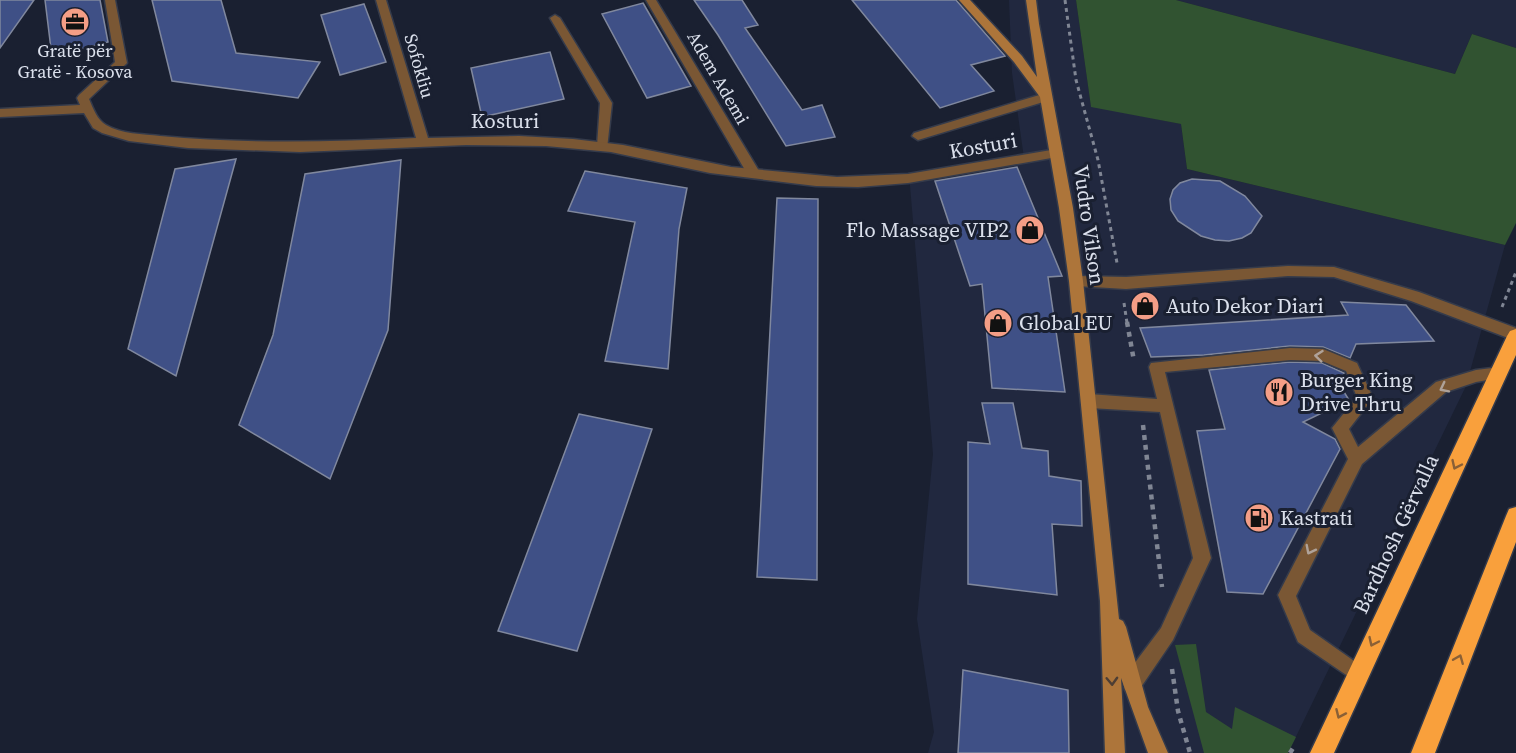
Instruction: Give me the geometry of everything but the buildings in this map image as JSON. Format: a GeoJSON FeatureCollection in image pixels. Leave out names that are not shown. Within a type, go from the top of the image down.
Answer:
{"type":"FeatureCollection","features":[{"type":"Feature","properties":{"kind":"highway","name":"Bardhosh Gërvalla"},"geometry":{"type":"LineString","coordinates":[[1322,753],[1516,335]]}},
{"type":"Feature","properties":{"kind":"highway"},"geometry":{"type":"LineString","coordinates":[[1423,753],[1516,516]]}},
{"type":"Feature","properties":{"kind":"main road"},"geometry":{"type":"LineString","coordinates":[[964,0],[1018,59],[1046,97]]}},
{"type":"Feature","properties":{"kind":"main road","name":"Vudro Vilson"},"geometry":{"type":"LineString","coordinates":[[1031,0],[1076,281],[1109,601]]}},
{"type":"Feature","properties":{"kind":"main road"},"geometry":{"type":"LineString","coordinates":[[1109,601],[1148,734],[1158,753]]}},
{"type":"Feature","properties":{"kind":"main road"},"geometry":{"type":"LineString","coordinates":[[1109,601],[1115,753]]}},
{"type":"Feature","properties":{"kind":"street"},"geometry":{"type":"LineString","coordinates":[[0,114],[88,109],[83,98],[121,63],[110,0]]}},
{"type":"Feature","properties":{"kind":"street","name":"Sofokliu"},"geometry":{"type":"LineString","coordinates":[[381,0],[423,142]]}},
{"type":"Feature","properties":{"kind":"street","name":"Adem Ademi"},"geometry":{"type":"LineString","coordinates":[[651,0],[754,174]]}},
{"type":"Feature","properties":{"kind":"street"},"geometry":{"type":"LineString","coordinates":[[555,18],[606,103],[603,146]]}},
{"type":"Feature","properties":{"kind":"street"},"geometry":{"type":"LineString","coordinates":[[918,136],[1046,97]]}},
{"type":"Feature","properties":{"kind":"street","name":"Kosturi"},"geometry":{"type":"LineString","coordinates":[[88,109],[100,128],[138,138],[194,145],[267,149],[502,138],[603,146],[685,164],[827,183],[919,177],[1057,153]]}},
{"type":"Feature","properties":{"kind":"street"},"geometry":{"type":"LineString","coordinates":[[1076,281],[1121,283],[1288,271],[1334,272],[1414,296],[1516,335]]}},
{"type":"Feature","properties":{"kind":"street"},"geometry":{"type":"LineString","coordinates":[[1132,684],[1167,634],[1202,558],[1156,367],[1290,354],[1323,355],[1339,360],[1352,367],[1365,398],[1340,428],[1356,459]]}},
{"type":"Feature","properties":{"kind":"street"},"geometry":{"type":"LineString","coordinates":[[1358,675],[1305,636],[1287,595],[1356,459],[1441,387],[1476,376],[1500,373]]}},
{"type":"Feature","properties":{"kind":"street"},"geometry":{"type":"LineString","coordinates":[[1089,401],[1167,406]]}},
{"type":"Feature","properties":{"kind":"path"},"geometry":{"type":"LineString","coordinates":[[1065,0],[1076,80],[1098,160],[1121,283],[1140,404],[1162,588]]}},
{"type":"Feature","properties":{"kind":"path"},"geometry":{"type":"LineString","coordinates":[[1167,634],[1178,711],[1190,753]]}},
{"type":"Feature","properties":{"kind":"shaded area"},"geometry":{"type":"Polygon","coordinates":[[[1009,0],[1076,0],[1091,106],[1181,124],[1187,169],[1505,245],[1466,386],[1288,753],[928,753],[934,732],[917,619],[933,454],[909,174],[1024,158],[1012,73],[1009,0]]]}},
{"type":"Feature","properties":{"kind":"shaded area"},"geometry":{"type":"Polygon","coordinates":[[[1176,0],[1516,0],[1516,48],[1472,34],[1455,74],[1176,0]]]}},
{"type":"Feature","properties":{"kind":"green space"},"geometry":{"type":"Polygon","coordinates":[[[1076,0],[1176,0],[1455,74],[1472,34],[1516,48],[1516,223],[1505,245],[1187,169],[1181,124],[1091,107],[1076,0]]]}},
{"type":"Feature","properties":{"kind":"green space"},"geometry":{"type":"Polygon","coordinates":[[[1196,644],[1206,712],[1232,729],[1235,707],[1296,737],[1288,753],[1204,753],[1175,645],[1196,644]]]}},
{"type":"Feature","properties":{"kind":"place","name":"Gratë për Gratë - Kosova"},"geometry":{"type":"Point","coordinates":[75,22]}},
{"type":"Feature","properties":{"kind":"place","name":"Flo Massage VIP2"},"geometry":{"type":"Point","coordinates":[1030,230]}},
{"type":"Feature","properties":{"kind":"place","name":"Auto Dekor Diari"},"geometry":{"type":"Point","coordinates":[1145,306]}},
{"type":"Feature","properties":{"kind":"place","name":"Global EU"},"geometry":{"type":"Point","coordinates":[998,323]}},
{"type":"Feature","properties":{"kind":"place","name":"Burger King Drive Thru"},"geometry":{"type":"Point","coordinates":[1279,392]}},
{"type":"Feature","properties":{"kind":"place","name":"Kastrati"},"geometry":{"type":"Point","coordinates":[1259,518]}}]}
